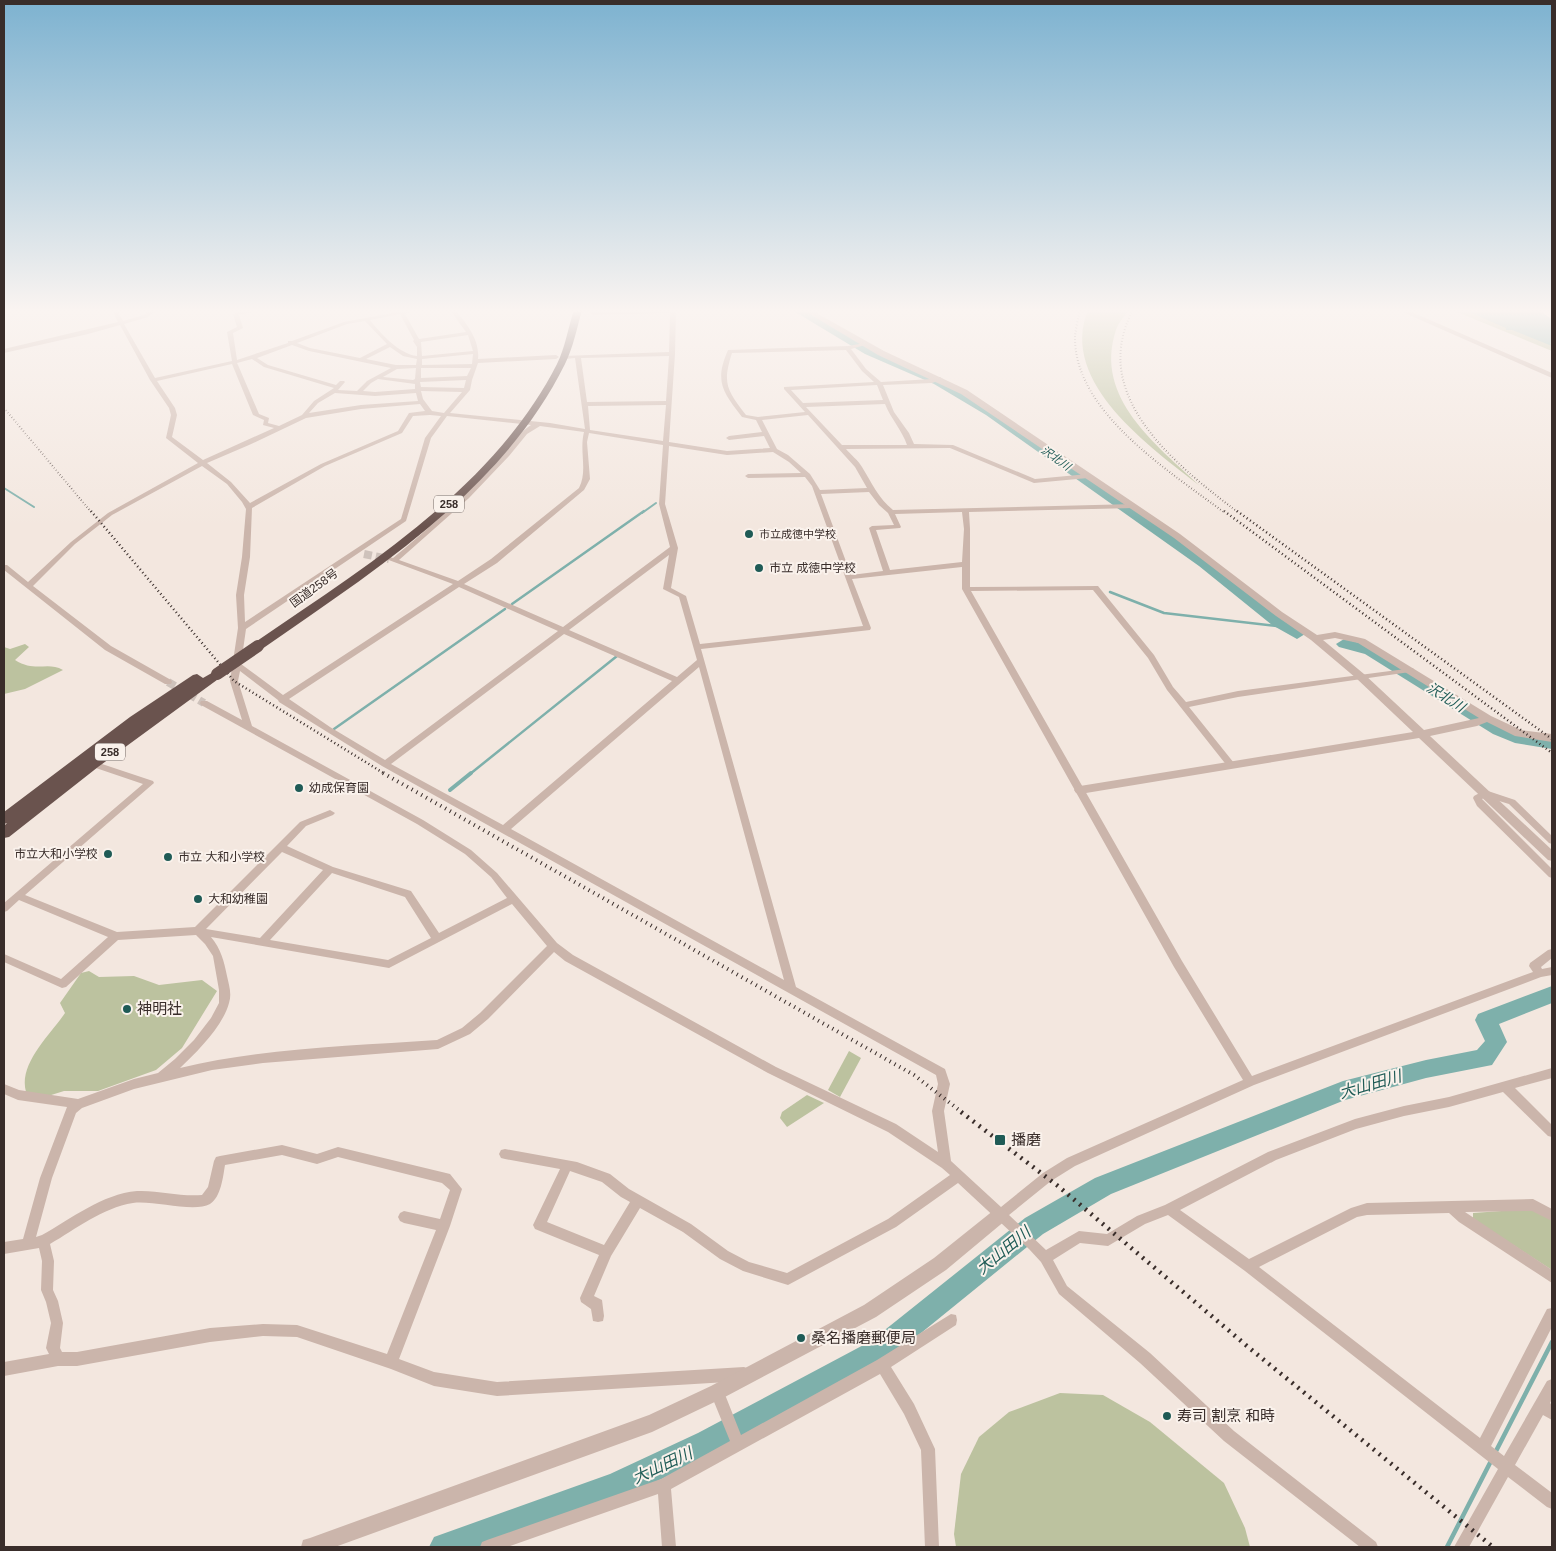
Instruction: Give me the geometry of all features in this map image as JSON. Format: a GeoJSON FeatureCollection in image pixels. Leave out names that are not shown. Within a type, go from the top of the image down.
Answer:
{"type":"FeatureCollection","features":[{"type":"Feature","properties":{"kind":"highway","name":"国道258号"},"geometry":{"type":"LineString","coordinates":[[4,833],[213,672],[416,531],[464,489],[545,395],[550,382]]}},
{"type":"Feature","properties":{"kind":"highway","name":"国道258号"},"geometry":{"type":"LineString","coordinates":[[4,819],[135,720],[213,672]]}},
{"type":"Feature","properties":{"kind":"street"},"geometry":{"type":"LineString","coordinates":[[155,382],[172,408],[174,415],[169,438],[229,483],[248,507],[246,557],[240,595],[242,628],[234,681],[248,727]]}},
{"type":"Feature","properties":{"kind":"street"},"geometry":{"type":"LineString","coordinates":[[242,382],[256,415],[267,419],[265,424],[280,428]]}},
{"type":"Feature","properties":{"kind":"street"},"geometry":{"type":"LineString","coordinates":[[322,382],[358,393],[467,390]]}},
{"type":"Feature","properties":{"kind":"street"},"geometry":{"type":"LineString","coordinates":[[358,393],[369,382]]}},
{"type":"Feature","properties":{"kind":"street"},"geometry":{"type":"LineString","coordinates":[[416,382],[422,402],[430,413]]}},
{"type":"Feature","properties":{"kind":"street"},"geometry":{"type":"LineString","coordinates":[[242,628],[361,553],[404,520],[428,438],[467,390],[469,382]]}},
{"type":"Feature","properties":{"kind":"street"},"geometry":{"type":"LineString","coordinates":[[282,700],[494,561],[582,489],[587,479],[584,442],[588,432],[581,382]]}},
{"type":"Feature","properties":{"kind":"street"},"geometry":{"type":"LineString","coordinates":[[671,382],[662,504],[674,548],[667,589],[682,596],[698,647],[792,990]]}},
{"type":"Feature","properties":{"kind":"street"},"geometry":{"type":"LineString","coordinates":[[724,382],[726,391],[744,416],[758,419],[809,412]]}},
{"type":"Feature","properties":{"kind":"street"},"geometry":{"type":"LineString","coordinates":[[886,573],[872,528],[898,527],[891,512],[881,504],[858,466],[786,388],[891,382]]}},
{"type":"Feature","properties":{"kind":"street"},"geometry":{"type":"LineString","coordinates":[[941,382],[986,406],[1084,476],[1201,553],[1280,614],[1315,638],[1360,676],[1552,856]]}},
{"type":"Feature","properties":{"kind":"street"},"geometry":{"type":"LineString","coordinates":[[879,383],[891,412],[906,433],[912,446]]}},
{"type":"Feature","properties":{"kind":"street"},"geometry":{"type":"LineString","coordinates":[[304,416],[316,402],[338,387]]}},
{"type":"Feature","properties":{"kind":"street"},"geometry":{"type":"LineString","coordinates":[[28,585],[73,543],[110,514],[202,463],[304,416],[362,406],[422,402]]}},
{"type":"Feature","properties":{"kind":"street"},"geometry":{"type":"LineString","coordinates":[[801,405],[888,402]]}},
{"type":"Feature","properties":{"kind":"street"},"geometry":{"type":"LineString","coordinates":[[584,404],[670,403]]}},
{"type":"Feature","properties":{"kind":"street"},"geometry":{"type":"LineString","coordinates":[[248,507],[323,464],[400,432],[411,414],[430,413],[444,416],[539,424],[727,453],[774,450],[780,452],[808,476],[817,492],[867,628],[698,647]]}},
{"type":"Feature","properties":{"kind":"street"},"geometry":{"type":"LineString","coordinates":[[758,419],[774,450]]}},
{"type":"Feature","properties":{"kind":"street"},"geometry":{"type":"LineString","coordinates":[[539,424],[532,425],[463,499],[392,559],[459,584],[678,681]]}},
{"type":"Feature","properties":{"kind":"street"},"geometry":{"type":"LineString","coordinates":[[729,438],[765,434]]}},
{"type":"Feature","properties":{"kind":"street"},"geometry":{"type":"LineString","coordinates":[[841,447],[957,447],[1034,481],[1084,476]]}},
{"type":"Feature","properties":{"kind":"street"},"geometry":{"type":"LineString","coordinates":[[748,476],[808,476]]}},
{"type":"Feature","properties":{"kind":"street"},"geometry":{"type":"LineString","coordinates":[[817,492],[871,490]]}},
{"type":"Feature","properties":{"kind":"street"},"geometry":{"type":"LineString","coordinates":[[891,512],[1131,506]]}},
{"type":"Feature","properties":{"kind":"street"},"geometry":{"type":"LineString","coordinates":[[965,510],[966,590],[1178,964],[1250,1082]]}},
{"type":"Feature","properties":{"kind":"street"},"geometry":{"type":"LineString","coordinates":[[385,764],[674,548]]}},
{"type":"Feature","properties":{"kind":"street"},"geometry":{"type":"LineString","coordinates":[[848,577],[966,564]]}},
{"type":"Feature","properties":{"kind":"street"},"geometry":{"type":"LineString","coordinates":[[4,567],[108,648],[168,682]]}},
{"type":"Feature","properties":{"kind":"street"},"geometry":{"type":"LineString","coordinates":[[966,590],[1095,588],[1151,657],[1184,706],[1231,765]]}},
{"type":"Feature","properties":{"kind":"street"},"geometry":{"type":"LineString","coordinates":[[1315,638],[1335,635],[1361,641],[1483,720],[1519,733],[1552,738]]}},
{"type":"Feature","properties":{"kind":"street"},"geometry":{"type":"LineString","coordinates":[[504,830],[701,661]]}},
{"type":"Feature","properties":{"kind":"street"},"geometry":{"type":"LineString","coordinates":[[236,664],[282,700],[330,732],[385,764],[941,1072],[944,1084],[938,1111],[946,1164]]}},
{"type":"Feature","properties":{"kind":"street"},"geometry":{"type":"LineString","coordinates":[[1184,706],[1238,694],[1405,671]]}},
{"type":"Feature","properties":{"kind":"street"},"geometry":{"type":"LineString","coordinates":[[204,703],[411,817],[468,852],[494,875],[553,946],[607,980],[637,994],[772,1070],[892,1128],[946,1164],[1033,1245],[1045,1258],[1063,1290],[1145,1358],[1229,1436],[1371,1547]]}},
{"type":"Feature","properties":{"kind":"street"},"geometry":{"type":"LineString","coordinates":[[1080,790],[1422,734],[1483,720]]}},
{"type":"Feature","properties":{"kind":"street"},"geometry":{"type":"LineString","coordinates":[[4,908],[150,783],[93,764]]}},
{"type":"Feature","properties":{"kind":"street"},"geometry":{"type":"LineString","coordinates":[[1485,793],[1512,802],[1552,841]]}},
{"type":"Feature","properties":{"kind":"street"},"geometry":{"type":"LineString","coordinates":[[1485,793],[1477,798],[1480,804],[1552,875]]}},
{"type":"Feature","properties":{"kind":"street"},"geometry":{"type":"LineString","coordinates":[[198,930],[303,824],[330,813]]}},
{"type":"Feature","properties":{"kind":"street"},"geometry":{"type":"LineString","coordinates":[[280,847],[330,869],[408,894],[437,939]]}},
{"type":"Feature","properties":{"kind":"street"},"geometry":{"type":"LineString","coordinates":[[262,942],[330,869]]}},
{"type":"Feature","properties":{"kind":"street"},"geometry":{"type":"LineString","coordinates":[[18,896],[116,936],[198,930],[388,964],[512,899]]}},
{"type":"Feature","properties":{"kind":"street"},"geometry":{"type":"LineString","coordinates":[[160,1078],[188,1053],[216,1017],[224,1003],[225,989],[218,952],[198,930]]}},
{"type":"Feature","properties":{"kind":"street"},"geometry":{"type":"LineString","coordinates":[[4,958],[62,984],[116,936]]}},
{"type":"Feature","properties":{"kind":"street"},"geometry":{"type":"LineString","coordinates":[[4,1090],[18,1095],[78,1104],[160,1078],[212,1065],[255,1059],[438,1044],[466,1032],[553,946]]}},
{"type":"Feature","properties":{"kind":"street"},"geometry":{"type":"LineString","coordinates":[[1540,973],[1534,966],[1552,953]]}},
{"type":"Feature","properties":{"kind":"street"},"geometry":{"type":"LineString","coordinates":[[310,1547],[719,1397],[752,1374],[870,1311],[940,1264],[1003,1217],[1047,1177],[1071,1162],[1250,1082],[1540,973],[1552,971]]}},
{"type":"Feature","properties":{"kind":"street"},"geometry":{"type":"LineString","coordinates":[[1045,1258],[1079,1237],[1108,1240],[1142,1220],[1169,1209],[1272,1156],[1355,1124],[1506,1087],[1552,1073]]}},
{"type":"Feature","properties":{"kind":"street"},"geometry":{"type":"LineString","coordinates":[[1506,1087],[1552,1132]]}},
{"type":"Feature","properties":{"kind":"street"},"geometry":{"type":"LineString","coordinates":[[28,1242],[46,1178],[72,1110],[78,1104]]}},
{"type":"Feature","properties":{"kind":"street"},"geometry":{"type":"LineString","coordinates":[[4,1248],[28,1242],[43,1241],[85,1216],[114,1202],[135,1197],[153,1196],[196,1203],[206,1200],[212,1193],[220,1161],[246,1154],[282,1150],[317,1159],[338,1152],[446,1178],[456,1189],[444,1226],[392,1362]]}},
{"type":"Feature","properties":{"kind":"street"},"geometry":{"type":"LineString","coordinates":[[505,1154],[577,1167],[606,1178],[638,1200],[687,1228],[724,1256],[747,1267],[788,1279],[892,1223],[959,1176]]}},
{"type":"Feature","properties":{"kind":"street"},"geometry":{"type":"LineString","coordinates":[[567,1166],[539,1225],[607,1252]]}},
{"type":"Feature","properties":{"kind":"street"},"geometry":{"type":"LineString","coordinates":[[598,1316],[597,1304],[586,1298],[607,1252],[638,1200]]}},
{"type":"Feature","properties":{"kind":"street"},"geometry":{"type":"LineString","coordinates":[[1249,1268],[1256,1262],[1355,1212],[1367,1209],[1534,1205],[1552,1215]]}},
{"type":"Feature","properties":{"kind":"street"},"geometry":{"type":"LineString","coordinates":[[1451,1207],[1463,1218],[1552,1277]]}},
{"type":"Feature","properties":{"kind":"street"},"geometry":{"type":"LineString","coordinates":[[1169,1209],[1249,1268],[1552,1502]]}},
{"type":"Feature","properties":{"kind":"street"},"geometry":{"type":"LineString","coordinates":[[404,1217],[444,1226]]}},
{"type":"Feature","properties":{"kind":"street"},"geometry":{"type":"LineString","coordinates":[[43,1241],[48,1261],[47,1290],[52,1300],[57,1322],[54,1348],[58,1359]]}},
{"type":"Feature","properties":{"kind":"street"},"geometry":{"type":"LineString","coordinates":[[1483,1450],[1552,1314]]}},
{"type":"Feature","properties":{"kind":"street"},"geometry":{"type":"LineString","coordinates":[[496,1546],[664,1485],[737,1442],[882,1365],[952,1320]]}},
{"type":"Feature","properties":{"kind":"street"},"geometry":{"type":"LineString","coordinates":[[4,1369],[58,1359],[77,1359],[210,1335],[263,1330],[297,1330],[392,1362],[434,1379],[497,1389],[752,1374]]}},
{"type":"Feature","properties":{"kind":"street"},"geometry":{"type":"LineString","coordinates":[[882,1365],[909,1409],[928,1449],[932,1547]]}},
{"type":"Feature","properties":{"kind":"street"},"geometry":{"type":"LineString","coordinates":[[1461,1547],[1503,1465],[1547,1409],[1552,1386]]}},
{"type":"Feature","properties":{"kind":"street"},"geometry":{"type":"LineString","coordinates":[[719,1397],[737,1442]]}},
{"type":"Feature","properties":{"kind":"street"},"geometry":{"type":"LineString","coordinates":[[664,1485],[666,1546]]}},
{"type":"Feature","properties":{"kind":"green space"},"geometry":{"type":"Polygon","coordinates":[[[1095,382],[1115,382],[1121,398],[1133,418],[1148,437],[1200,486],[1136,433],[1115,411],[1095,382]]]}},
{"type":"Feature","properties":{"kind":"green space"},"geometry":{"type":"Polygon","coordinates":[[[25,644],[29,647],[15,660],[29,666],[52,666],[63,670],[25,689],[4,694],[4,647],[10,649],[25,644]]]}},
{"type":"Feature","properties":{"kind":"green space"},"geometry":{"type":"Polygon","coordinates":[[[89,971],[99,977],[134,976],[159,985],[202,980],[217,991],[182,1048],[156,1070],[98,1091],[64,1091],[48,1096],[26,1092],[25,1081],[31,1060],[65,1013],[60,1003],[81,973],[89,971]]]}},
{"type":"Feature","properties":{"kind":"green space"},"geometry":{"type":"Polygon","coordinates":[[[849,1051],[861,1058],[840,1097],[828,1090],[849,1051]]]}},
{"type":"Feature","properties":{"kind":"green space"},"geometry":{"type":"Polygon","coordinates":[[[807,1095],[824,1103],[787,1127],[780,1118],[782,1112],[807,1095]]]}},
{"type":"Feature","properties":{"kind":"green space"},"geometry":{"type":"Polygon","coordinates":[[[1531,1209],[1552,1220],[1552,1270],[1473,1219],[1473,1213],[1531,1209]]]}},
{"type":"Feature","properties":{"kind":"green space"},"geometry":{"type":"Polygon","coordinates":[[[1060,1393],[1103,1395],[1150,1422],[1224,1483],[1245,1528],[1250,1547],[956,1547],[954,1534],[961,1474],[979,1437],[1009,1412],[1060,1393]]]}},
{"type":"Feature","properties":{"kind":"waterway","name":"沢北川"},"geometry":{"type":"LineString","coordinates":[[939,382],[990,412],[1204,563],[1277,622],[1297,634]]}},
{"type":"Feature","properties":{"kind":"waterway"},"geometry":{"type":"LineString","coordinates":[[4,488],[34,507]]}},
{"type":"Feature","properties":{"kind":"waterway"},"geometry":{"type":"LineString","coordinates":[[642,513],[656,503]]}},
{"type":"Feature","properties":{"kind":"waterway"},"geometry":{"type":"LineString","coordinates":[[512,604],[644,511]]}},
{"type":"Feature","properties":{"kind":"waterway"},"geometry":{"type":"LineString","coordinates":[[1110,592],[1164,613],[1286,627]]}},
{"type":"Feature","properties":{"kind":"waterway"},"geometry":{"type":"LineString","coordinates":[[334,729],[505,609]]}},
{"type":"Feature","properties":{"kind":"waterway","name":"沢北川"},"geometry":{"type":"LineString","coordinates":[[1344,644],[1370,650],[1499,730],[1515,737],[1552,743]]}},
{"type":"Feature","properties":{"kind":"waterway"},"geometry":{"type":"LineString","coordinates":[[470,774],[617,656]]}},
{"type":"Feature","properties":{"kind":"waterway"},"geometry":{"type":"LineString","coordinates":[[450,790],[471,773]]}},
{"type":"Feature","properties":{"kind":"waterway","name":"大山田川"},"geometry":{"type":"LineString","coordinates":[[444,1547],[614,1487],[708,1443],[880,1350],[1034,1226],[1103,1186],[1343,1091],[1426,1069],[1484,1058],[1496,1042],[1486,1020],[1552,994]]}},
{"type":"Feature","properties":{"kind":"waterway"},"geometry":{"type":"LineString","coordinates":[[1495,1453],[1552,1342]]}},
{"type":"Feature","properties":{"kind":"waterway"},"geometry":{"type":"LineString","coordinates":[[1447,1547],[1491,1461]]}},
{"type":"Feature","properties":{"kind":"tunnel"},"geometry":{"type":"LineString","coordinates":[[364,554],[389,559]]}},
{"type":"Feature","properties":{"kind":"tunnel"},"geometry":{"type":"LineString","coordinates":[[168,682],[204,703]]}},
{"type":"Feature","properties":{"kind":"railway"},"geometry":{"type":"LineString","coordinates":[[1087,382],[1108,415],[1129,438],[1179,479],[1225,513]]}},
{"type":"Feature","properties":{"kind":"railway"},"geometry":{"type":"LineString","coordinates":[[1125,382],[1130,400],[1146,426],[1166,451],[1190,474],[1239,513]]}},
{"type":"Feature","properties":{"kind":"railway"},"geometry":{"type":"LineString","coordinates":[[4,408],[92,513]]}},
{"type":"Feature","properties":{"kind":"railway"},"geometry":{"type":"LineString","coordinates":[[91,511],[234,681],[385,774]]}},
{"type":"Feature","properties":{"kind":"railway"},"geometry":{"type":"LineString","coordinates":[[1224,511],[1552,753]]}},
{"type":"Feature","properties":{"kind":"railway"},"geometry":{"type":"LineString","coordinates":[[1237,511],[1552,739]]}},
{"type":"Feature","properties":{"kind":"railway"},"geometry":{"type":"LineString","coordinates":[[383,773],[914,1075],[963,1113]]}},
{"type":"Feature","properties":{"kind":"railway"},"geometry":{"type":"LineString","coordinates":[[961,1112],[1058,1186],[1247,1346],[1493,1547]]}},
{"type":"Feature","properties":{"kind":"place","name":"市立成徳中学校"},"geometry":{"type":"Point","coordinates":[749,534]}},
{"type":"Feature","properties":{"kind":"place","name":"市立 成徳中学校"},"geometry":{"type":"Point","coordinates":[759,568]}},
{"type":"Feature","properties":{"kind":"place","name":"幼成保育園"},"geometry":{"type":"Point","coordinates":[299,788]}},
{"type":"Feature","properties":{"kind":"place","name":"市立大和小学校"},"geometry":{"type":"Point","coordinates":[108,854]}},
{"type":"Feature","properties":{"kind":"place","name":"市立 大和小学校"},"geometry":{"type":"Point","coordinates":[168,857]}},
{"type":"Feature","properties":{"kind":"place","name":"大和幼稚園"},"geometry":{"type":"Point","coordinates":[198,899]}},
{"type":"Feature","properties":{"kind":"place","name":"神明社"},"geometry":{"type":"Point","coordinates":[127,1009]}},
{"type":"Feature","properties":{"kind":"place","name":"播磨"},"geometry":{"type":"Point","coordinates":[1000,1140]}},
{"type":"Feature","properties":{"kind":"place","name":"桑名播磨郵便局"},"geometry":{"type":"Point","coordinates":[801,1338]}},
{"type":"Feature","properties":{"kind":"place","name":"寿司 割烹 和時"},"geometry":{"type":"Point","coordinates":[1167,1416]}}]}
